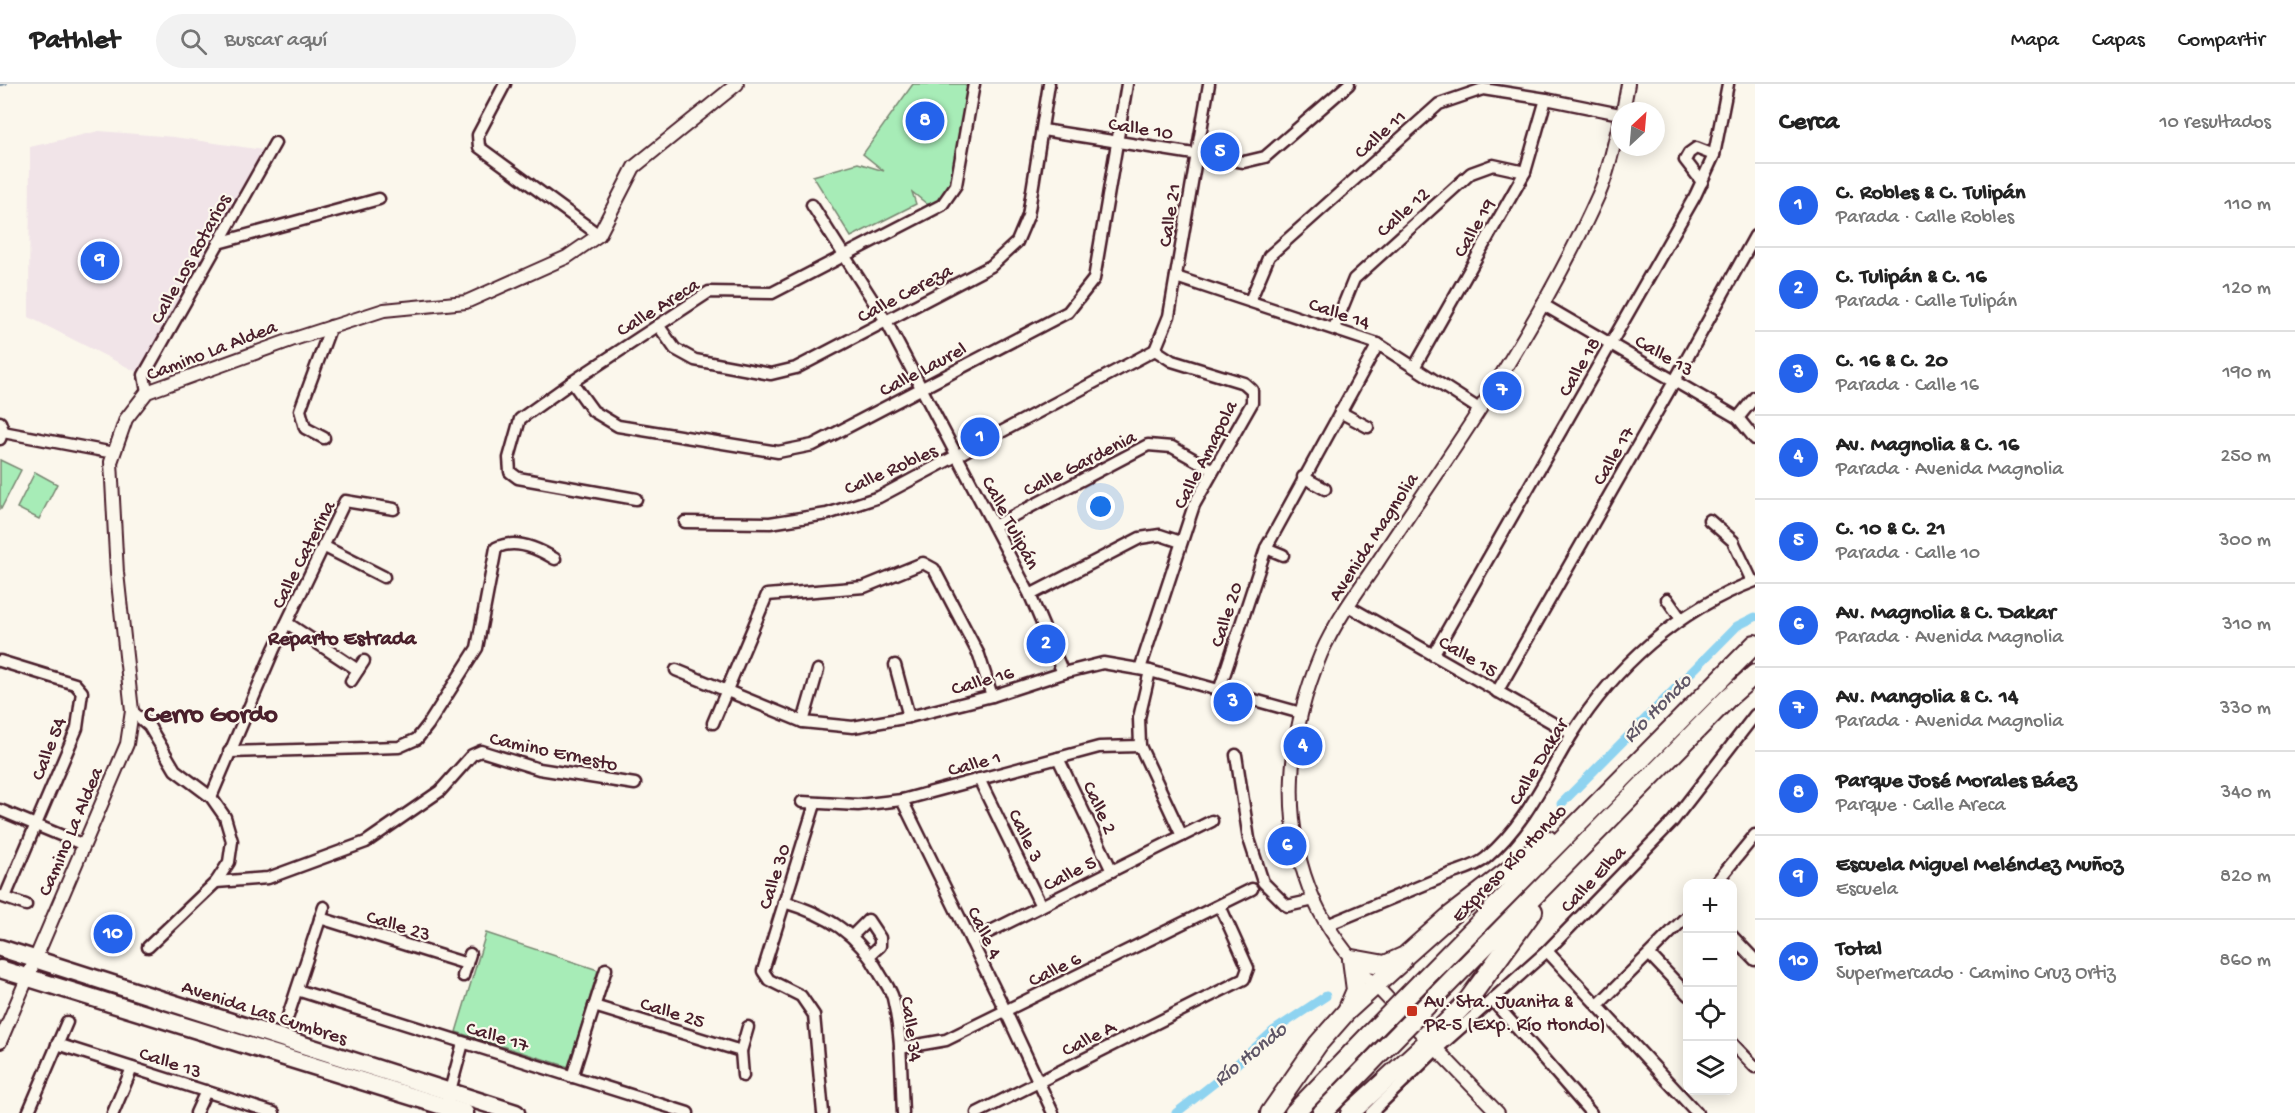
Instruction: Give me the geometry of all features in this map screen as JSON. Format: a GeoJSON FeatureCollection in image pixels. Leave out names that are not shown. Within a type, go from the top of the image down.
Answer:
{"type":"FeatureCollection","features":[{"type":"Feature","properties":{"kind":"highway","name":"Expreso Río Hondo"},"geometry":{"type":"LineString","coordinates":[[1294,1113],[1753,647]]}},
{"type":"Feature","properties":{"kind":"highway"},"geometry":{"type":"LineString","coordinates":[[1322,1113],[1729,697],[1755,674]]}},
{"type":"Feature","properties":{"kind":"highway"},"geometry":{"type":"LineString","coordinates":[[1347,1011],[1356,990],[1352,959],[1385,965],[1405,956],[1451,915],[1546,841],[1569,832]]}},
{"type":"Feature","properties":{"kind":"highway"},"geometry":{"type":"LineString","coordinates":[[1350,1113],[1433,1045],[1474,994],[1546,893],[1552,878]]}},
{"type":"Feature","properties":{"kind":"highway","name":"Avenida Las Cumbres"},"geometry":{"type":"LineString","coordinates":[[0,948],[446,1104],[465,1113]]}},
{"type":"Feature","properties":{"kind":"highway"},"geometry":{"type":"LineString","coordinates":[[1270,1113],[1308,1056],[1347,1011],[1400,965],[1405,956]]}},
{"type":"Feature","properties":{"kind":"highway","name":"Avenida Las Cumbres"},"geometry":{"type":"LineString","coordinates":[[0,969],[327,1070],[446,1104],[516,1113]]}},
{"type":"Feature","properties":{"kind":"highway"},"geometry":{"type":"LineString","coordinates":[[327,1070],[328,1075],[333,1078],[416,1105],[426,1113]]}},
{"type":"Feature","properties":{"kind":"street"},"geometry":{"type":"LineString","coordinates":[[505,84],[478,135],[479,147],[599,235]]}},
{"type":"Feature","properties":{"kind":"street","name":"Camino La Aldea"},"geometry":{"type":"LineString","coordinates":[[0,1042],[127,744],[132,711],[117,573],[111,462],[126,419],[147,392],[331,326],[384,310],[466,302],[567,257],[599,235],[634,167],[737,84]]}},
{"type":"Feature","properties":{"kind":"street","name":"Calle Areca"},"geometry":{"type":"LineString","coordinates":[[636,499],[518,478],[510,472],[509,458],[520,419],[709,292],[772,293],[942,205],[956,185],[974,84]]}},
{"type":"Feature","properties":{"kind":"street","name":"Calle Cereza"},"geometry":{"type":"LineString","coordinates":[[658,325],[675,349],[694,360],[771,374],[796,368],[991,266],[1017,242],[1028,216],[1049,84]]}},
{"type":"Feature","properties":{"kind":"street","name":"Calle Laurel"},"geometry":{"type":"LineString","coordinates":[[572,382],[593,411],[618,426],[778,452],[813,445],[1068,312],[1094,279],[1127,84]]}},
{"type":"Feature","properties":{"kind":"street","name":"Calle 21"},"geometry":{"type":"LineString","coordinates":[[1155,350],[1169,316],[1209,84]]}},
{"type":"Feature","properties":{"kind":"street","name":"Calle 10"},"geometry":{"type":"LineString","coordinates":[[1043,130],[1244,162],[1265,158],[1349,84]]}},
{"type":"Feature","properties":{"kind":"street"},"geometry":{"type":"LineString","coordinates":[[1624,102],[1628,84]]}},
{"type":"Feature","properties":{"kind":"street","name":"Calle 18"},"geometry":{"type":"LineString","coordinates":[[1433,655],[1702,182],[1714,155],[1728,84]]}},
{"type":"Feature","properties":{"kind":"street","name":"Calle 11"},"geometry":{"type":"LineString","coordinates":[[1250,301],[1269,256],[1439,104],[1483,89],[1611,110]]}},
{"type":"Feature","properties":{"kind":"street","name":"Calle 19"},"geometry":{"type":"LineString","coordinates":[[1415,366],[1526,172],[1546,99]]}},
{"type":"Feature","properties":{"kind":"street","name":"Calle Los Rotarios"},"geometry":{"type":"LineString","coordinates":[[147,392],[144,375],[275,143]]}},
{"type":"Feature","properties":{"kind":"street"},"geometry":{"type":"LineString","coordinates":[[1702,182],[1685,160],[1696,148],[1714,155]]}},
{"type":"Feature","properties":{"kind":"street","name":"Avenida Magnolia"},"geometry":{"type":"LineString","coordinates":[[1498,1113],[1376,986],[1352,959],[1328,925],[1314,900],[1300,860],[1291,812],[1291,766],[1301,713],[1322,654],[1348,606],[1479,409],[1542,304],[1599,194],[1611,152]]}},
{"type":"Feature","properties":{"kind":"street","name":"Calle 12"},"geometry":{"type":"LineString","coordinates":[[1334,328],[1354,279],[1472,173],[1493,165],[1526,172]]}},
{"type":"Feature","properties":{"kind":"street"},"geometry":{"type":"LineString","coordinates":[[218,243],[380,199]]}},
{"type":"Feature","properties":{"kind":"street","name":"Calle Tulipán"},"geometry":{"type":"LineString","coordinates":[[812,205],[886,321],[1030,595],[1063,673]]}},
{"type":"Feature","properties":{"kind":"street","name":"Calle 17"},"geometry":{"type":"LineString","coordinates":[[1497,692],[1755,236]]}},
{"type":"Feature","properties":{"kind":"street","name":"Calle 14"},"geometry":{"type":"LineString","coordinates":[[1176,277],[1378,344],[1479,409]]}},
{"type":"Feature","properties":{"kind":"street","name":"Calle 13"},"geometry":{"type":"LineString","coordinates":[[1542,304],[1738,418],[1755,439]]}},
{"type":"Feature","properties":{"kind":"street"},"geometry":{"type":"LineString","coordinates":[[324,438],[305,428],[300,410],[331,326]]}},
{"type":"Feature","properties":{"kind":"street","name":"Calle 20"},"geometry":{"type":"LineString","coordinates":[[1219,691],[1266,548],[1378,344]]}},
{"type":"Feature","properties":{"kind":"street","name":"Calle Robles"},"geometry":{"type":"LineString","coordinates":[[685,522],[770,523],[828,514],[879,497],[1155,350]]}},
{"type":"Feature","properties":{"kind":"street","name":"Calle Amapola"},"geometry":{"type":"LineString","coordinates":[[1140,746],[1140,716],[1145,670],[1194,505],[1252,403],[1252,390],[1244,383],[1172,361],[1155,350]]}},
{"type":"Feature","properties":{"kind":"street"},"geometry":{"type":"LineString","coordinates":[[1738,418],[1755,398]]}},
{"type":"Feature","properties":{"kind":"street"},"geometry":{"type":"LineString","coordinates":[[1340,412],[1368,427]]}},
{"type":"Feature","properties":{"kind":"street"},"geometry":{"type":"LineString","coordinates":[[1,431],[114,453]]}},
{"type":"Feature","properties":{"kind":"street","name":"Calle Gardenia"},"geometry":{"type":"LineString","coordinates":[[994,526],[1148,445],[1172,447],[1213,470]]}},
{"type":"Feature","properties":{"kind":"street"},"geometry":{"type":"LineString","coordinates":[[1303,477],[1325,489]]}},
{"type":"Feature","properties":{"kind":"street","name":"Calle Caterina"},"geometry":{"type":"LineString","coordinates":[[211,797],[287,623],[345,501],[394,509]]}},
{"type":"Feature","properties":{"kind":"street"},"geometry":{"type":"LineString","coordinates":[[1709,520],[1733,541],[1754,581]]}},
{"type":"Feature","properties":{"kind":"street"},"geometry":{"type":"LineString","coordinates":[[1030,595],[1140,538],[1160,535],[1182,542]]}},
{"type":"Feature","properties":{"kind":"street"},"geometry":{"type":"LineString","coordinates":[[229,752],[399,747],[417,739],[477,648],[496,548],[505,543],[537,548],[555,559]]}},
{"type":"Feature","properties":{"kind":"street"},"geometry":{"type":"LineString","coordinates":[[323,546],[384,577]]}},
{"type":"Feature","properties":{"kind":"street"},"geometry":{"type":"LineString","coordinates":[[1266,548],[1283,555]]}},
{"type":"Feature","properties":{"kind":"street"},"geometry":{"type":"LineString","coordinates":[[713,723],[767,595],[864,587],[923,563],[934,569],[979,655],[992,696]]}},
{"type":"Feature","properties":{"kind":"street","name":"Calle Dakar"},"geometry":{"type":"LineString","coordinates":[[1328,925],[1485,860],[1523,819],[1572,734],[1614,679],[1646,646],[1681,619],[1754,581]]}},
{"type":"Feature","properties":{"kind":"street"},"geometry":{"type":"LineString","coordinates":[[1667,599],[1681,619]]}},
{"type":"Feature","properties":{"kind":"street","name":"Calle 15"},"geometry":{"type":"LineString","coordinates":[[1348,606],[1572,734]]}},
{"type":"Feature","properties":{"kind":"street"},"geometry":{"type":"LineString","coordinates":[[287,623],[361,666],[351,681]]}},
{"type":"Feature","properties":{"kind":"street","name":"Calle 54"},"geometry":{"type":"LineString","coordinates":[[0,661],[75,684],[82,692],[77,728],[36,825],[2,897]]}},
{"type":"Feature","properties":{"kind":"street","name":"Calle 16"},"geometry":{"type":"LineString","coordinates":[[676,670],[803,722],[853,727],[909,717],[992,696],[1102,663],[1145,670],[1301,713]]}},
{"type":"Feature","properties":{"kind":"street"},"geometry":{"type":"LineString","coordinates":[[895,665],[909,717]]}},
{"type":"Feature","properties":{"kind":"street"},"geometry":{"type":"LineString","coordinates":[[803,722],[818,670]]}},
{"type":"Feature","properties":{"kind":"street"},"geometry":{"type":"LineString","coordinates":[[132,711],[149,726],[175,770],[211,797],[225,817],[231,841],[229,862],[216,882],[148,947]]}},
{"type":"Feature","properties":{"kind":"street","name":"Calle Elba"},"geometry":{"type":"LineString","coordinates":[[1378,1110],[1433,1045],[1493,1001],[1546,951],[1673,821],[1755,715]]}},
{"type":"Feature","properties":{"kind":"street"},"geometry":{"type":"LineString","coordinates":[[1140,746],[1182,836]]}},
{"type":"Feature","properties":{"kind":"street","name":"Calle 1"},"geometry":{"type":"LineString","coordinates":[[802,802],[858,805],[902,800],[1099,747],[1140,746]]}},
{"type":"Feature","properties":{"kind":"street","name":"Camino Ernesto"},"geometry":{"type":"LineString","coordinates":[[216,882],[268,878],[366,842],[440,791],[472,755],[481,751],[539,769],[635,784]]}},
{"type":"Feature","properties":{"kind":"street"},"geometry":{"type":"LineString","coordinates":[[1236,755],[1249,839],[1263,882],[1287,906],[1314,900]]}},
{"type":"Feature","properties":{"kind":"street","name":"Calle 2"},"geometry":{"type":"LineString","coordinates":[[1058,758],[1112,871]]}},
{"type":"Feature","properties":{"kind":"street","name":"Calle 3"},"geometry":{"type":"LineString","coordinates":[[979,779],[1041,906]]}},
{"type":"Feature","properties":{"kind":"street","name":"Calle 4"},"geometry":{"type":"LineString","coordinates":[[902,800],[1053,1113]]}},
{"type":"Feature","properties":{"kind":"street","name":"Calle 30"},"geometry":{"type":"LineString","coordinates":[[815,804],[762,971],[769,980],[801,996],[814,1015],[823,1113]]}},
{"type":"Feature","properties":{"kind":"street"},"geometry":{"type":"LineString","coordinates":[[0,810],[84,845]]}},
{"type":"Feature","properties":{"kind":"street","name":"Calle 5"},"geometry":{"type":"LineString","coordinates":[[971,941],[1212,821]]}},
{"type":"Feature","properties":{"kind":"street"},"geometry":{"type":"LineString","coordinates":[[1719,879],[1755,835]]}},
{"type":"Feature","properties":{"kind":"street","name":"Calle 6"},"geometry":{"type":"LineString","coordinates":[[900,1048],[945,1040],[1252,889]]}},
{"type":"Feature","properties":{"kind":"street"},"geometry":{"type":"LineString","coordinates":[[2,897],[26,905]]}},
{"type":"Feature","properties":{"kind":"street","name":"Calle 34"},"geometry":{"type":"LineString","coordinates":[[784,902],[801,907],[842,927],[870,955],[893,996],[900,1048],[903,1113]]}},
{"type":"Feature","properties":{"kind":"street","name":"Calle A"},"geometry":{"type":"LineString","coordinates":[[977,1113],[1244,979],[1248,968],[1220,906]]}},
{"type":"Feature","properties":{"kind":"street","name":"Calle 23"},"geometry":{"type":"LineString","coordinates":[[297,990],[322,913],[469,959],[463,976]]}},
{"type":"Feature","properties":{"kind":"street"},"geometry":{"type":"LineString","coordinates":[[852,936],[868,920],[880,938],[880,946],[870,955]]}},
{"type":"Feature","properties":{"kind":"street"},"geometry":{"type":"LineString","coordinates":[[1597,1006],[1683,920]]}},
{"type":"Feature","properties":{"kind":"street"},"geometry":{"type":"LineString","coordinates":[[1737,941],[1754,956]]}},
{"type":"Feature","properties":{"kind":"street"},"geometry":{"type":"LineString","coordinates":[[1546,951],[1697,1113]]}},
{"type":"Feature","properties":{"kind":"street"},"geometry":{"type":"LineString","coordinates":[[1650,955],[1683,990]]}},
{"type":"Feature","properties":{"kind":"street"},"geometry":{"type":"LineString","coordinates":[[573,1077],[606,969]]}},
{"type":"Feature","properties":{"kind":"street"},"geometry":{"type":"LineString","coordinates":[[288,1016],[297,990]]}},
{"type":"Feature","properties":{"kind":"street","name":"Calle 17"},"geometry":{"type":"LineString","coordinates":[[297,990],[688,1113]]}},
{"type":"Feature","properties":{"kind":"street"},"geometry":{"type":"LineString","coordinates":[[1493,1001],[1592,1113]]}},
{"type":"Feature","properties":{"kind":"street","name":"Calle 25"},"geometry":{"type":"LineString","coordinates":[[594,1006],[741,1051]]}},
{"type":"Feature","properties":{"kind":"street"},"geometry":{"type":"LineString","coordinates":[[28,1113],[67,1022]]}},
{"type":"Feature","properties":{"kind":"street"},"geometry":{"type":"LineString","coordinates":[[743,1076],[741,1051],[748,1027]]}},
{"type":"Feature","properties":{"kind":"street"},"geometry":{"type":"LineString","coordinates":[[446,1104],[463,1043]]}},
{"type":"Feature","properties":{"kind":"street","name":"Calle 13"},"geometry":{"type":"LineString","coordinates":[[57,1044],[274,1113]]}},
{"type":"Feature","properties":{"kind":"street"},"geometry":{"type":"LineString","coordinates":[[1737,1048],[1755,1067]]}},
{"type":"Feature","properties":{"kind":"street"},"geometry":{"type":"LineString","coordinates":[[113,1113],[132,1068]]}},
{"type":"Feature","properties":{"kind":"street"},"geometry":{"type":"LineString","coordinates":[[196,1113],[206,1091]]}},
{"type":"Feature","properties":{"kind":"shaded area"},"geometry":{"type":"Polygon","coordinates":[[[99,131],[174,137],[263,150],[139,373],[29,317],[30,147],[99,131]]]}},
{"type":"Feature","properties":{"kind":"green space"},"geometry":{"type":"Polygon","coordinates":[[[913,84],[964,84],[970,88],[951,181],[943,195],[934,204],[927,204],[912,192],[916,204],[851,237],[813,176],[858,163],[884,171],[863,154],[913,84]]]}},
{"type":"Feature","properties":{"kind":"green space"},"geometry":{"type":"Polygon","coordinates":[[[0,460],[21,470],[1,509],[0,509],[0,460]]]}},
{"type":"Feature","properties":{"kind":"green space"},"geometry":{"type":"Polygon","coordinates":[[[35,472],[57,484],[39,519],[17,508],[35,472]]]}},
{"type":"Feature","properties":{"kind":"green space"},"geometry":{"type":"Polygon","coordinates":[[[486,933],[598,970],[569,1067],[456,1032],[486,933]]]}},
{"type":"Feature","properties":{"kind":"waterway"},"geometry":{"type":"LineString","coordinates":[[0,85],[6,84]]}},
{"type":"Feature","properties":{"kind":"waterway","name":"Río Hondo"},"geometry":{"type":"LineString","coordinates":[[1561,804],[1737,626],[1755,617]]}},
{"type":"Feature","properties":{"kind":"waterway","name":"Río Hondo"},"geometry":{"type":"LineString","coordinates":[[1176,1113],[1227,1073],[1273,1031],[1326,996]]}},
{"type":"Feature","properties":{"kind":"place","name":"Parque José Morales Báez"},"geometry":{"type":"Point","coordinates":[925,121]}},
{"type":"Feature","properties":{"kind":"place","name":"C. 10 & C. 21"},"geometry":{"type":"Point","coordinates":[1220,152]}},
{"type":"Feature","properties":{"kind":"place","name":"Escuela Miguel Meléndez Muñoz"},"geometry":{"type":"Point","coordinates":[100,261]}},
{"type":"Feature","properties":{"kind":"place","name":"Av. Mangolia & C. 14"},"geometry":{"type":"Point","coordinates":[1502,391]}},
{"type":"Feature","properties":{"kind":"place","name":"C. Robles & C. Tulipán"},"geometry":{"type":"Point","coordinates":[980,437]}},
{"type":"Feature","properties":{"kind":"place","name":"C. Tulipán & C. 16"},"geometry":{"type":"Point","coordinates":[1046,644]}},
{"type":"Feature","properties":{"kind":"place","name":"C. 16 & C. 20"},"geometry":{"type":"Point","coordinates":[1233,702]}},
{"type":"Feature","properties":{"kind":"place","name":"Av. Magnolia & C. 16"},"geometry":{"type":"Point","coordinates":[1303,746]}},
{"type":"Feature","properties":{"kind":"place","name":"Av. Magnolia & C. Dakar"},"geometry":{"type":"Point","coordinates":[1287,846]}},
{"type":"Feature","properties":{"kind":"place","name":"Total"},"geometry":{"type":"Point","coordinates":[113,934]}},
{"type":"Feature","properties":{"kind":"place","name":"Av. Sta. Juanita & PR-5 (Exp. Río Hondo)"},"geometry":{"type":"Point","coordinates":[1412,1011]}},
{"type":"Feature","properties":{"kind":"district","name":"Reparto Estrada"},"geometry":{"type":"Point","coordinates":[342,637]}},
{"type":"Feature","properties":{"kind":"district","name":"Cerro Gordo"},"geometry":{"type":"Point","coordinates":[211,712]}}]}
